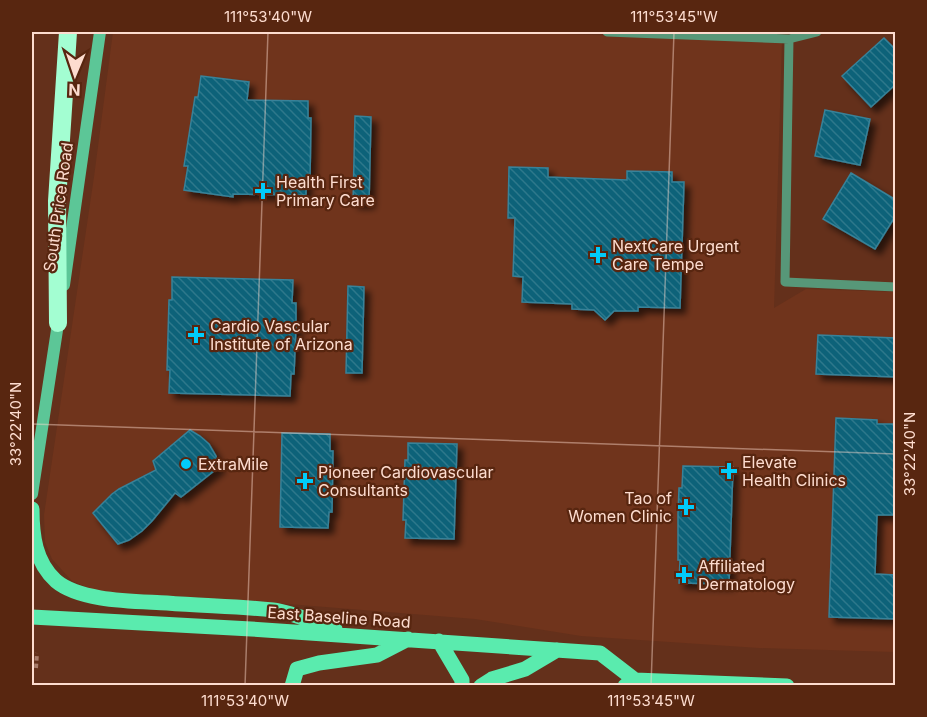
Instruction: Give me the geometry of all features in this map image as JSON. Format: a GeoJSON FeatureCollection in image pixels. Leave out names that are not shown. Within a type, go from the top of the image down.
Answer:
{"type":"FeatureCollection","features":[{"type":"Feature","properties":{"kind":"highway"},"geometry":{"type":"LineString","coordinates":[[58,322],[57,201],[68,32]]}},
{"type":"Feature","properties":{"kind":"main road","name":"South Price Road"},"geometry":{"type":"LineString","coordinates":[[32,494],[100,32]]}},
{"type":"Feature","properties":{"kind":"main road"},"geometry":{"type":"LineString","coordinates":[[32,509],[34,541],[38,556],[54,579],[65,587],[84,594],[115,600],[276,610],[358,636]]}},
{"type":"Feature","properties":{"kind":"main road","name":"East Baseline Road"},"geometry":{"type":"LineString","coordinates":[[32,617],[408,639],[600,653],[630,683],[788,686]]}},
{"type":"Feature","properties":{"kind":"main road"},"geometry":{"type":"LineString","coordinates":[[292,686],[297,669],[319,663],[377,655],[408,639]]}},
{"type":"Feature","properties":{"kind":"main road"},"geometry":{"type":"LineString","coordinates":[[439,641],[462,680],[462,686]]}},
{"type":"Feature","properties":{"kind":"main road"},"geometry":{"type":"LineString","coordinates":[[481,686],[492,679],[525,669],[557,650]]}},
{"type":"Feature","properties":{"kind":"lane"},"geometry":{"type":"LineString","coordinates":[[607,32],[789,39],[817,32]]}},
{"type":"Feature","properties":{"kind":"lane"},"geometry":{"type":"LineString","coordinates":[[789,39],[785,282],[896,287]]}},
{"type":"Feature","properties":{"kind":"path"},"geometry":{"type":"LineString","coordinates":[[36,668],[37,653]]}},
{"type":"Feature","properties":{"kind":"shaded area"},"geometry":{"type":"Polygon","coordinates":[[[113,32],[500,32],[782,41],[774,308],[806,289],[895,292],[895,652],[759,648],[581,636],[475,619],[227,599],[107,593],[72,581],[52,559],[45,542],[44,515],[113,32]]]}},
{"type":"Feature","properties":{"kind":"building"},"geometry":{"type":"Polygon","coordinates":[[[884,38],[896,50],[896,84],[871,107],[842,76],[884,38]]]}},
{"type":"Feature","properties":{"kind":"building"},"geometry":{"type":"Polygon","coordinates":[[[201,76],[249,82],[247,100],[308,101],[308,118],[311,118],[310,179],[306,179],[306,195],[233,194],[233,197],[184,190],[188,166],[184,166],[195,97],[198,97],[201,76]]]}},
{"type":"Feature","properties":{"kind":"building"},"geometry":{"type":"Polygon","coordinates":[[[825,110],[870,119],[860,165],[815,156],[825,110]]]}},
{"type":"Feature","properties":{"kind":"building"},"geometry":{"type":"Polygon","coordinates":[[[355,116],[371,117],[369,203],[353,203],[355,116]]]}},
{"type":"Feature","properties":{"kind":"building","name":"NextCare Urgent Care Tempe"},"geometry":{"type":"Polygon","coordinates":[[[509,167],[548,168],[548,177],[627,180],[627,171],[672,172],[672,182],[684,182],[680,308],[638,307],[638,311],[614,311],[605,320],[594,310],[572,309],[572,304],[522,302],[523,277],[513,276],[515,218],[508,218],[509,167]]]}},
{"type":"Feature","properties":{"kind":"building"},"geometry":{"type":"Polygon","coordinates":[[[851,173],[896,200],[896,215],[875,249],[823,219],[851,173]]]}},
{"type":"Feature","properties":{"kind":"building"},"geometry":{"type":"Polygon","coordinates":[[[172,277],[293,280],[292,303],[296,303],[296,328],[294,374],[291,374],[290,396],[169,393],[170,370],[167,370],[172,277]]]}},
{"type":"Feature","properties":{"kind":"building"},"geometry":{"type":"Polygon","coordinates":[[[348,286],[364,287],[362,373],[346,373],[348,286]]]}},
{"type":"Feature","properties":{"kind":"building"},"geometry":{"type":"Polygon","coordinates":[[[818,335],[896,338],[896,377],[816,374],[818,335]]]}},
{"type":"Feature","properties":{"kind":"building"},"geometry":{"type":"Polygon","coordinates":[[[836,418],[877,420],[877,424],[896,424],[896,515],[877,515],[875,574],[896,575],[896,619],[829,617],[836,418]]]}},
{"type":"Feature","properties":{"kind":"building"},"geometry":{"type":"Polygon","coordinates":[[[190,430],[209,444],[219,467],[181,497],[175,493],[142,531],[118,544],[93,513],[119,489],[156,470],[153,461],[190,430]]]}},
{"type":"Feature","properties":{"kind":"building","name":"Pioneer Cardiovascular Consultants"},"geometry":{"type":"Polygon","coordinates":[[[282,433],[330,434],[330,451],[333,451],[332,512],[329,512],[328,528],[280,527],[282,433]]]}},
{"type":"Feature","properties":{"kind":"building"},"geometry":{"type":"Polygon","coordinates":[[[408,443],[457,444],[454,539],[405,538],[406,520],[403,520],[405,460],[408,460],[408,443]]]}},
{"type":"Feature","properties":{"kind":"building"},"geometry":{"type":"Polygon","coordinates":[[[683,466],[733,467],[729,584],[679,583],[678,514],[683,466]]]}},
{"type":"Feature","properties":{"kind":"place","name":"Health First Primary Care"},"geometry":{"type":"Point","coordinates":[263,191]}},
{"type":"Feature","properties":{"kind":"place","name":"NextCare Urgent Care Tempe"},"geometry":{"type":"Point","coordinates":[598,255]}},
{"type":"Feature","properties":{"kind":"place","name":"Cardio Vascular Institute of Arizona"},"geometry":{"type":"Point","coordinates":[196,335]}},
{"type":"Feature","properties":{"kind":"place","name":"ExtraMile"},"geometry":{"type":"Point","coordinates":[186,464]}},
{"type":"Feature","properties":{"kind":"place","name":"Elevate Health Clinics"},"geometry":{"type":"Point","coordinates":[729,471]}},
{"type":"Feature","properties":{"kind":"place","name":"Pioneer Cardiovascular Consultants"},"geometry":{"type":"Point","coordinates":[305,481]}},
{"type":"Feature","properties":{"kind":"place","name":"Tao of Women Clinic"},"geometry":{"type":"Point","coordinates":[686,507]}},
{"type":"Feature","properties":{"kind":"place","name":"Affiliated Dermatology"},"geometry":{"type":"Point","coordinates":[684,575]}}]}
